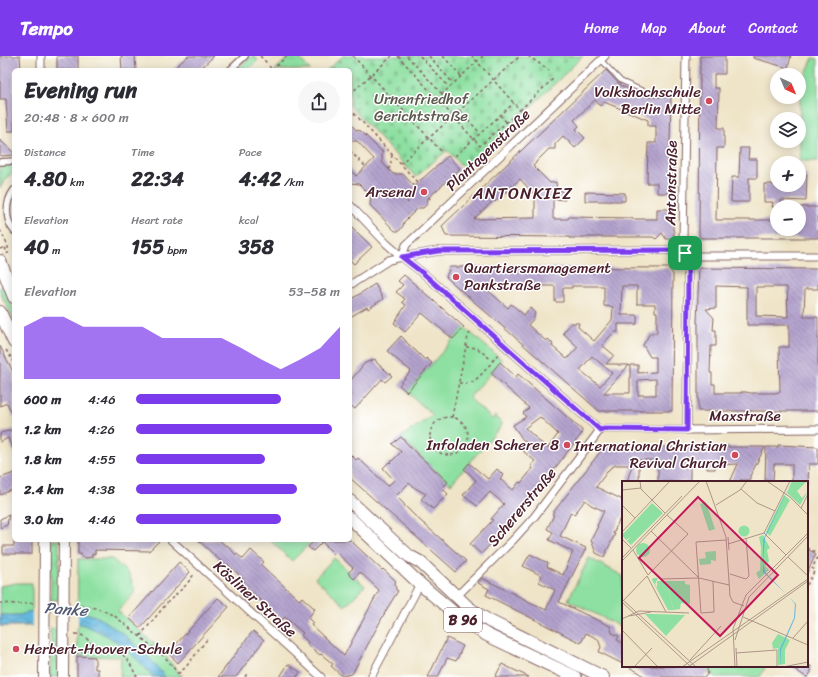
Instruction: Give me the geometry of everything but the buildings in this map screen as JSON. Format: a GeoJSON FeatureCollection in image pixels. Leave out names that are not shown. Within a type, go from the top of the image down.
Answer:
{"type":"FeatureCollection","features":[{"type":"Feature","properties":{"kind":"main road"},"geometry":{"type":"LineString","coordinates":[[4,258],[12,289]]}},
{"type":"Feature","properties":{"kind":"main road"},"geometry":{"type":"LineString","coordinates":[[0,312],[12,338]]}},
{"type":"Feature","properties":{"kind":"main road","name":"B 96"},"geometry":{"type":"LineString","coordinates":[[352,503],[409,556],[420,562],[473,611],[603,677]]}},
{"type":"Feature","properties":{"kind":"main road","name":"B 96"},"geometry":{"type":"LineString","coordinates":[[352,520],[420,584],[465,622],[487,635],[575,677]]}},
{"type":"Feature","properties":{"kind":"main road"},"geometry":{"type":"LineString","coordinates":[[44,677],[45,542]]}},
{"type":"Feature","properties":{"kind":"main road"},"geometry":{"type":"LineString","coordinates":[[63,677],[64,542]]}},
{"type":"Feature","properties":{"kind":"main road"},"geometry":{"type":"LineString","coordinates":[[400,565],[409,556]]}},
{"type":"Feature","properties":{"kind":"main road"},"geometry":{"type":"LineString","coordinates":[[420,584],[431,572]]}},
{"type":"Feature","properties":{"kind":"main road","name":"B 96"},"geometry":{"type":"LineString","coordinates":[[447,607],[457,596]]}},
{"type":"Feature","properties":{"kind":"main road","name":"B 96"},"geometry":{"type":"LineString","coordinates":[[487,635],[494,623]]}},
{"type":"Feature","properties":{"kind":"street"},"geometry":{"type":"LineString","coordinates":[[41,56],[41,68]]}},
{"type":"Feature","properties":{"kind":"street"},"geometry":{"type":"LineString","coordinates":[[232,68],[245,56]]}},
{"type":"Feature","properties":{"kind":"street","name":"Antonstraße"},"geometry":{"type":"LineString","coordinates":[[686,56],[683,242],[688,266],[687,430]]}},
{"type":"Feature","properties":{"kind":"street","name":"Plantagenstraße"},"geometry":{"type":"LineString","coordinates":[[402,257],[406,245],[603,58]]}},
{"type":"Feature","properties":{"kind":"street"},"geometry":{"type":"LineString","coordinates":[[0,162],[12,161]]}},
{"type":"Feature","properties":{"kind":"street"},"geometry":{"type":"LineString","coordinates":[[12,194],[8,203],[7,215],[12,228]]}},
{"type":"Feature","properties":{"kind":"street"},"geometry":{"type":"LineString","coordinates":[[352,207],[387,244],[424,274],[600,430]]}},
{"type":"Feature","properties":{"kind":"street"},"geometry":{"type":"LineString","coordinates":[[352,284],[389,260],[438,251],[676,250],[696,256],[818,256]]}},
{"type":"Feature","properties":{"kind":"street","name":"Maxstraße"},"geometry":{"type":"LineString","coordinates":[[600,430],[818,429]]}},
{"type":"Feature","properties":{"kind":"street","name":"Schererstraße"},"geometry":{"type":"LineString","coordinates":[[457,596],[534,517],[600,430]]}},
{"type":"Feature","properties":{"kind":"street","name":"Kösliner Straße"},"geometry":{"type":"LineString","coordinates":[[173,542],[321,677]]}},
{"type":"Feature","properties":{"kind":"street"},"geometry":{"type":"LineString","coordinates":[[371,677],[420,584]]}},
{"type":"Feature","properties":{"kind":"lane"},"geometry":{"type":"LineString","coordinates":[[603,58],[621,81],[652,94],[685,94]]}},
{"type":"Feature","properties":{"kind":"path"},"geometry":{"type":"LineString","coordinates":[[260,56],[267,63]]}},
{"type":"Feature","properties":{"kind":"path"},"geometry":{"type":"LineString","coordinates":[[274,68],[287,56]]}},
{"type":"Feature","properties":{"kind":"path"},"geometry":{"type":"LineString","coordinates":[[353,56],[441,151]]}},
{"type":"Feature","properties":{"kind":"path"},"geometry":{"type":"LineString","coordinates":[[352,92],[392,56]]}},
{"type":"Feature","properties":{"kind":"path"},"geometry":{"type":"LineString","coordinates":[[398,56],[480,146],[555,77]]}},
{"type":"Feature","properties":{"kind":"path"},"geometry":{"type":"LineString","coordinates":[[407,56],[442,94]]}},
{"type":"Feature","properties":{"kind":"path"},"geometry":{"type":"LineString","coordinates":[[420,56],[449,87]]}},
{"type":"Feature","properties":{"kind":"path"},"geometry":{"type":"LineString","coordinates":[[429,56],[454,83]]}},
{"type":"Feature","properties":{"kind":"path"},"geometry":{"type":"LineString","coordinates":[[443,56],[461,76]]}},
{"type":"Feature","properties":{"kind":"path"},"geometry":{"type":"LineString","coordinates":[[472,56],[520,110]]}},
{"type":"Feature","properties":{"kind":"path"},"geometry":{"type":"LineString","coordinates":[[437,99],[483,56]]}},
{"type":"Feature","properties":{"kind":"path"},"geometry":{"type":"LineString","coordinates":[[400,164],[520,56]]}},
{"type":"Feature","properties":{"kind":"path"},"geometry":{"type":"LineString","coordinates":[[528,56],[549,70]]}},
{"type":"Feature","properties":{"kind":"path"},"geometry":{"type":"LineString","coordinates":[[454,156],[514,103]]}},
{"type":"Feature","properties":{"kind":"path"},"geometry":{"type":"LineString","coordinates":[[460,111],[480,133]]}},
{"type":"Feature","properties":{"kind":"path"},"geometry":{"type":"LineString","coordinates":[[352,113],[353,112],[418,183]]}},
{"type":"Feature","properties":{"kind":"path"},"geometry":{"type":"LineString","coordinates":[[500,115],[506,123]]}},
{"type":"Feature","properties":{"kind":"path"},"geometry":{"type":"LineString","coordinates":[[352,153],[366,167]]}},
{"type":"Feature","properties":{"kind":"path"},"geometry":{"type":"LineString","coordinates":[[388,169],[390,167],[392,155]]}},
{"type":"Feature","properties":{"kind":"path"},"geometry":{"type":"LineString","coordinates":[[428,197],[432,200]]}},
{"type":"Feature","properties":{"kind":"path"},"geometry":{"type":"LineString","coordinates":[[408,203],[407,202],[410,198]]}},
{"type":"Feature","properties":{"kind":"path"},"geometry":{"type":"LineString","coordinates":[[0,230],[8,246],[4,258]]}},
{"type":"Feature","properties":{"kind":"path"},"geometry":{"type":"LineString","coordinates":[[0,249],[5,247]]}},
{"type":"Feature","properties":{"kind":"path"},"geometry":{"type":"LineString","coordinates":[[452,417],[468,336],[470,333]]}},
{"type":"Feature","properties":{"kind":"path"},"geometry":{"type":"LineString","coordinates":[[466,347],[477,348],[492,361]]}},
{"type":"Feature","properties":{"kind":"path"},"geometry":{"type":"LineString","coordinates":[[459,383],[466,384],[472,382],[498,354]]}},
{"type":"Feature","properties":{"kind":"path"},"geometry":{"type":"LineString","coordinates":[[452,417],[464,424],[467,430],[468,438],[466,446],[460,452],[452,455],[444,455],[437,451],[432,444],[430,436],[431,429],[437,421],[452,417]]}},
{"type":"Feature","properties":{"kind":"path"},"geometry":{"type":"LineString","coordinates":[[808,548],[818,553]]}},
{"type":"Feature","properties":{"kind":"path"},"geometry":{"type":"LineString","coordinates":[[808,583],[815,570],[812,568],[818,557]]}},
{"type":"Feature","properties":{"kind":"path"},"geometry":{"type":"LineString","coordinates":[[140,636],[167,603],[186,586],[195,572]]}},
{"type":"Feature","properties":{"kind":"path"},"geometry":{"type":"LineString","coordinates":[[0,603],[34,603]]}},
{"type":"Feature","properties":{"kind":"path"},"geometry":{"type":"LineString","coordinates":[[75,603],[92,606],[108,612],[116,617],[165,658],[181,677]]}},
{"type":"Feature","properties":{"kind":"path"},"geometry":{"type":"LineString","coordinates":[[75,634],[88,639],[100,650],[112,654],[123,655],[128,660],[137,677]]}},
{"type":"Feature","properties":{"kind":"path"},"geometry":{"type":"LineString","coordinates":[[178,674],[186,667],[208,638]]}},
{"type":"Feature","properties":{"kind":"path"},"geometry":{"type":"LineString","coordinates":[[74,653],[84,652],[94,645]]}},
{"type":"Feature","properties":{"kind":"path"},"geometry":{"type":"LineString","coordinates":[[245,677],[248,672]]}},
{"type":"Feature","properties":{"kind":"green space"},"geometry":{"type":"Polygon","coordinates":[[[252,56],[258,60],[250,68],[240,67],[252,56]]]}},
{"type":"Feature","properties":{"kind":"green space"},"geometry":{"type":"Polygon","coordinates":[[[290,56],[298,57],[308,68],[277,68],[290,56]]]}},
{"type":"Feature","properties":{"kind":"green space","name":"Urnenfriedhof Gerichtstraße"},"geometry":{"type":"Polygon","coordinates":[[[343,56],[583,56],[466,170],[448,151],[446,151],[416,177],[352,108],[352,68],[329,68],[343,56]]]}},
{"type":"Feature","properties":{"kind":"green space"},"geometry":{"type":"Polygon","coordinates":[[[813,58],[818,59],[818,161],[806,161],[806,156],[800,156],[800,148],[806,148],[806,112],[800,112],[800,104],[806,104],[806,74],[813,58]]]}},
{"type":"Feature","properties":{"kind":"green space"},"geometry":{"type":"Polygon","coordinates":[[[12,165],[12,173],[7,177],[0,188],[0,166],[12,165]]]}},
{"type":"Feature","properties":{"kind":"green space"},"geometry":{"type":"Polygon","coordinates":[[[3,286],[12,306],[12,317],[0,292],[0,287],[3,286]]]}},
{"type":"Feature","properties":{"kind":"green space"},"geometry":{"type":"Polygon","coordinates":[[[464,327],[502,360],[469,398],[492,419],[496,416],[502,425],[451,484],[401,437],[433,415],[407,392],[464,327]]]}},
{"type":"Feature","properties":{"kind":"green space"},"geometry":{"type":"Polygon","coordinates":[[[51,542],[59,542],[59,600],[51,600],[51,542]]]}},
{"type":"Feature","properties":{"kind":"green space"},"geometry":{"type":"Polygon","coordinates":[[[272,542],[311,542],[292,561],[272,542]]]}},
{"type":"Feature","properties":{"kind":"green space"},"geometry":{"type":"Polygon","coordinates":[[[334,558],[365,586],[345,606],[315,578],[334,558]]]}},
{"type":"Feature","properties":{"kind":"green space"},"geometry":{"type":"Polygon","coordinates":[[[589,558],[622,575],[622,627],[568,600],[589,558]]]}},
{"type":"Feature","properties":{"kind":"green space"},"geometry":{"type":"Polygon","coordinates":[[[78,559],[112,559],[129,574],[135,592],[118,611],[160,649],[182,677],[120,677],[121,657],[77,656],[78,559]]]}},
{"type":"Feature","properties":{"kind":"green space"},"geometry":{"type":"Polygon","coordinates":[[[17,583],[32,583],[32,626],[0,626],[0,586],[17,583]]]}},
{"type":"Feature","properties":{"kind":"green space"},"geometry":{"type":"Polygon","coordinates":[[[51,626],[58,626],[58,677],[50,677],[51,626]]]}},
{"type":"Feature","properties":{"kind":"green space"},"geometry":{"type":"Polygon","coordinates":[[[697,667],[765,667],[760,677],[716,677],[697,667]]]}},
{"type":"Feature","properties":{"kind":"water"},"geometry":{"type":"Polygon","coordinates":[[[32,611],[82,612],[98,617],[122,633],[147,655],[165,677],[153,677],[135,657],[121,645],[106,635],[81,624],[0,626],[0,615],[20,615],[32,611]]]}},
{"type":"Feature","properties":{"kind":"pier"},"geometry":{"type":"Polygon","coordinates":[[[32,609],[78,609],[78,627],[32,628],[32,609]]]}},
{"type":"Feature","properties":{"kind":"place","name":"Volkshochschule Berlin Mitte"},"geometry":{"type":"Point","coordinates":[709,101]}},
{"type":"Feature","properties":{"kind":"place","name":"Arsenal"},"geometry":{"type":"Point","coordinates":[424,192]}},
{"type":"Feature","properties":{"kind":"place","name":"Quartiersmanagement Pankstraße"},"geometry":{"type":"Point","coordinates":[456,277]}},
{"type":"Feature","properties":{"kind":"place","name":"Infoladen Scherer 8"},"geometry":{"type":"Point","coordinates":[567,445]}},
{"type":"Feature","properties":{"kind":"place","name":"International Christian Revival Church"},"geometry":{"type":"Point","coordinates":[735,455]}},
{"type":"Feature","properties":{"kind":"place","name":"Herbert-Hoover-Schule"},"geometry":{"type":"Point","coordinates":[16,649]}},
{"type":"Feature","properties":{"kind":"district","name":"ANTONKIEZ"},"geometry":{"type":"Point","coordinates":[523,193]}},
{"type":"Feature","properties":{"kind":"route"},"geometry":{"type":"LineString","coordinates":[[676,250],[685,253],[688,266],[687,430],[600,430],[424,274],[402,257],[438,251],[676,250]]}},
{"type":"Feature","properties":{"kind":"water label","name":"Panke"},"geometry":{"type":"Point","coordinates":[66,609]}}]}
